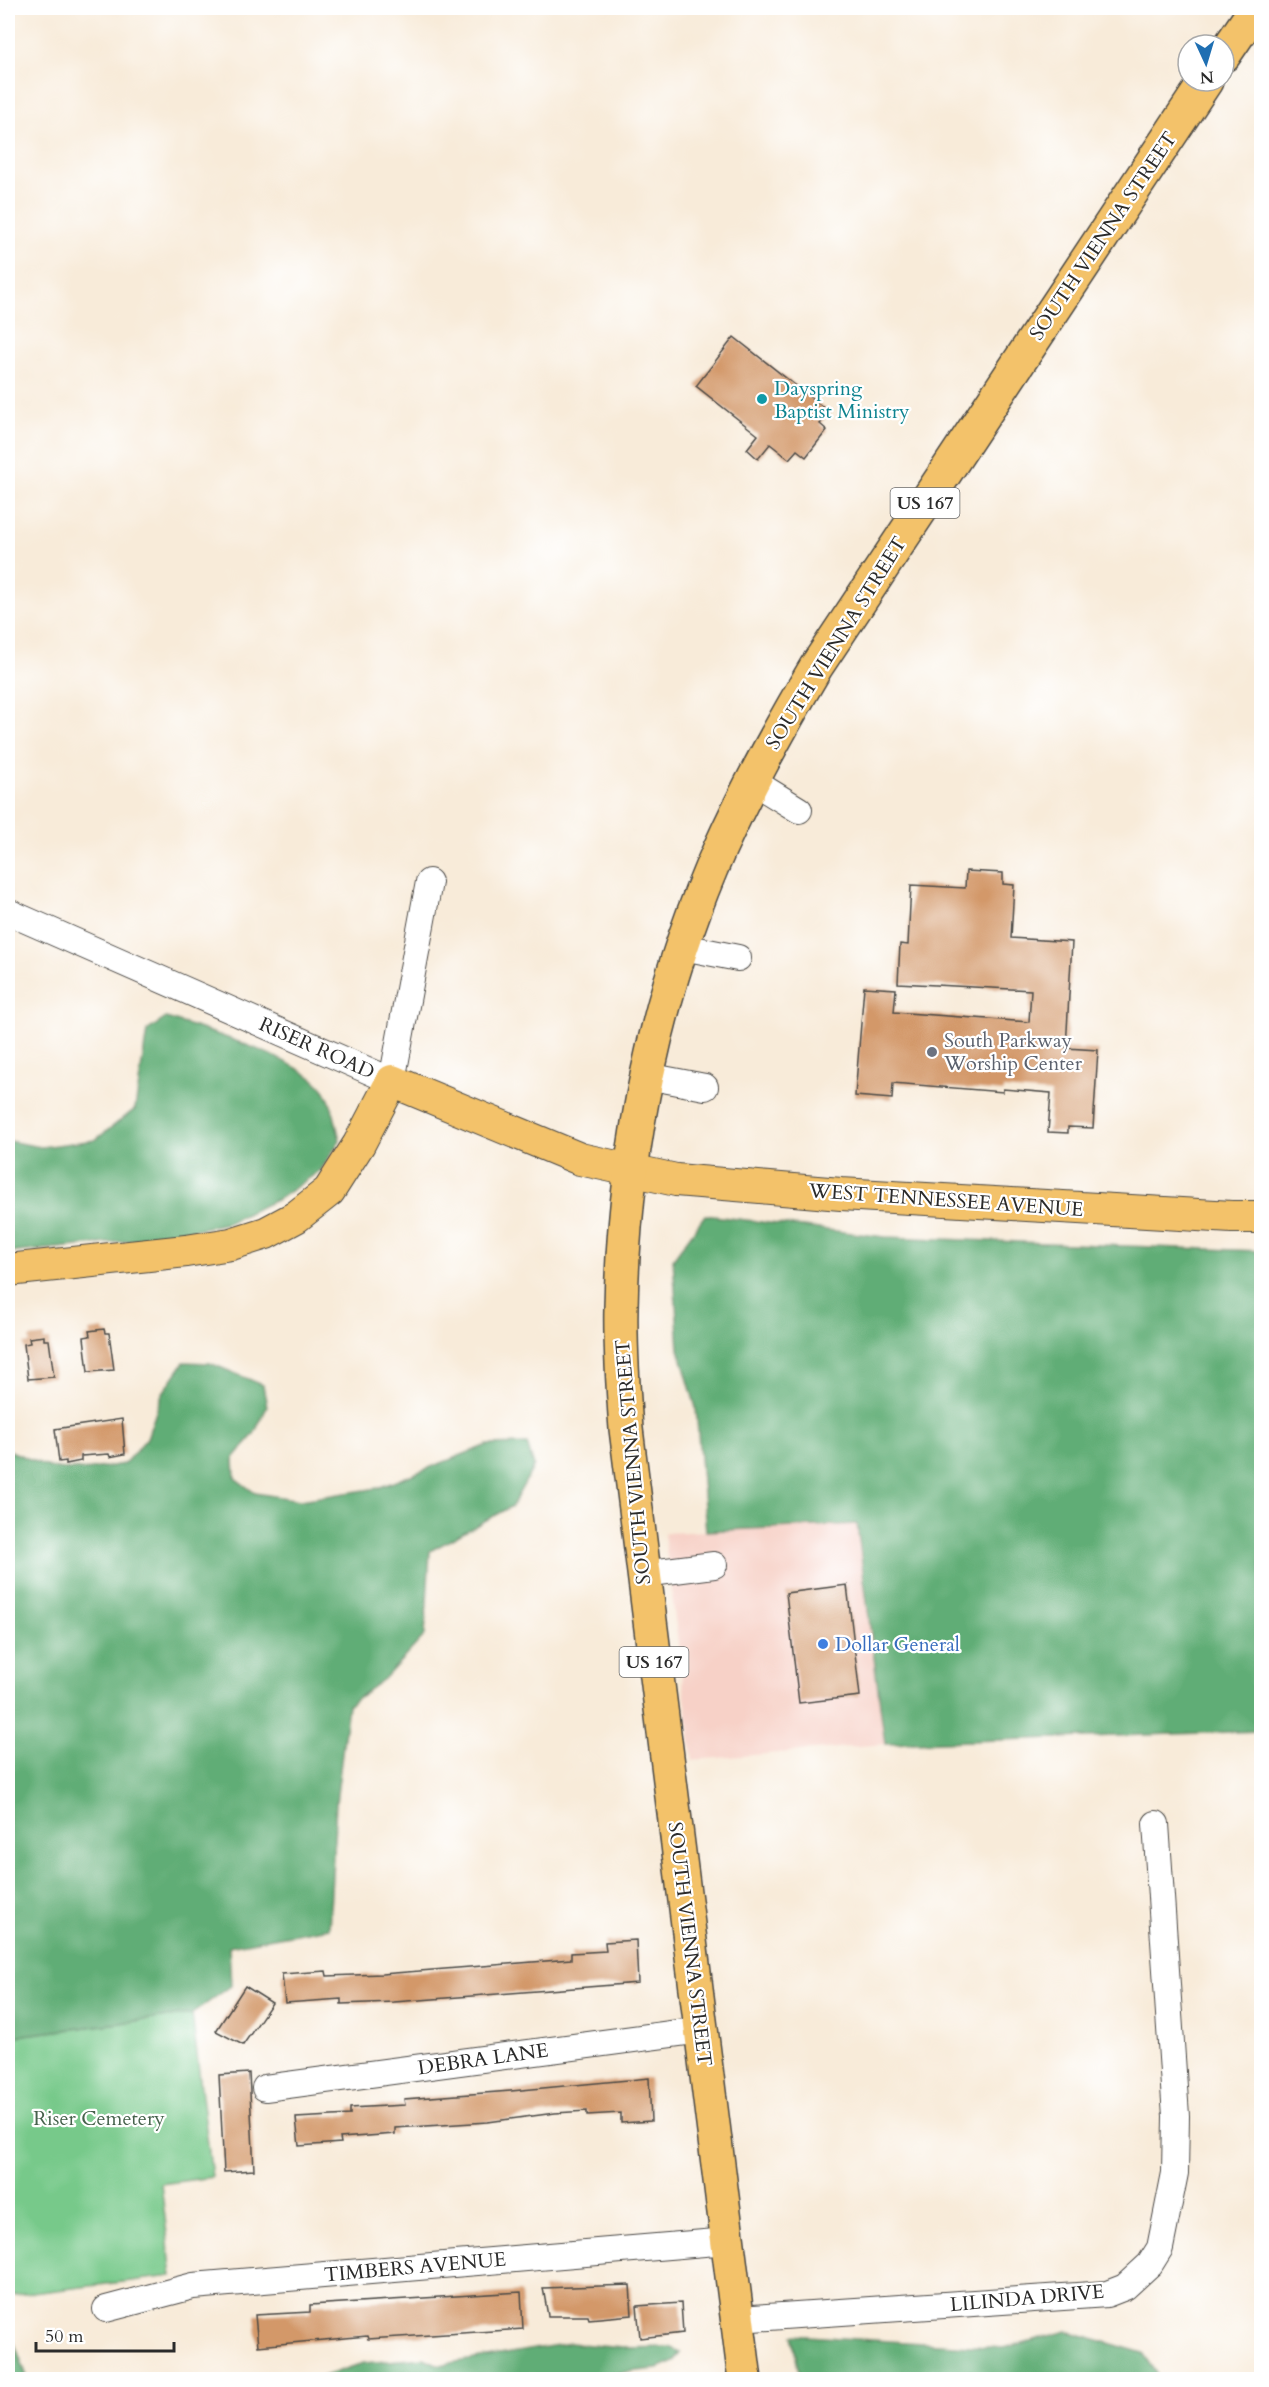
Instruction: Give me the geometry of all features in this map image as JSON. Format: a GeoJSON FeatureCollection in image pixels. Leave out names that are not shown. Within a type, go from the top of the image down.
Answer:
{"type":"FeatureCollection","features":[{"type":"Feature","properties":{"kind":"highway"},"geometry":{"type":"LineString","coordinates":[[1236,37],[1256,8]]}},
{"type":"Feature","properties":{"kind":"highway","name":"SOUTH VIENNA STREET"},"geometry":{"type":"LineString","coordinates":[[745,2379],[627,1440],[621,1352],[626,1218],[647,1076],[683,947],[720,849],[752,781],[816,667],[1198,93]]}},
{"type":"Feature","properties":{"kind":"main road","name":"RISER ROAD"},"geometry":{"type":"LineString","coordinates":[[392,1080],[580,1159],[632,1171]]}},
{"type":"Feature","properties":{"kind":"main road"},"geometry":{"type":"LineString","coordinates":[[8,1270],[186,1251],[231,1244],[266,1233],[296,1217],[328,1191],[359,1144],[392,1080]]}},
{"type":"Feature","properties":{"kind":"main road","name":"WEST TENNESSEE AVENUE"},"geometry":{"type":"LineString","coordinates":[[632,1171],[676,1180],[841,1194],[1262,1217]]}},
{"type":"Feature","properties":{"kind":"street"},"geometry":{"type":"LineString","coordinates":[[752,781],[799,810]]}},
{"type":"Feature","properties":{"kind":"street"},"geometry":{"type":"LineString","coordinates":[[392,1080],[429,882]]}},
{"type":"Feature","properties":{"kind":"street","name":"RISER ROAD"},"geometry":{"type":"LineString","coordinates":[[8,912],[392,1080]]}},
{"type":"Feature","properties":{"kind":"street"},"geometry":{"type":"LineString","coordinates":[[683,947],[738,958]]}},
{"type":"Feature","properties":{"kind":"street"},"geometry":{"type":"LineString","coordinates":[[647,1076],[705,1088]]}},
{"type":"Feature","properties":{"kind":"street"},"geometry":{"type":"LineString","coordinates":[[643,1574],[714,1565]]}},
{"type":"Feature","properties":{"kind":"street","name":"LILINDA DRIVE"},"geometry":{"type":"LineString","coordinates":[[738,2319],[1107,2294],[1125,2288],[1150,2264],[1160,2248],[1173,2183],[1176,2116],[1156,1824]]}},
{"type":"Feature","properties":{"kind":"street","name":"DEBRA LANE"},"geometry":{"type":"LineString","coordinates":[[265,2088],[701,2030]]}},
{"type":"Feature","properties":{"kind":"street","name":"TIMBERS AVENUE"},"geometry":{"type":"LineString","coordinates":[[106,2309],[193,2286],[728,2241]]}},
{"type":"Feature","properties":{"kind":"shaded area"},"geometry":{"type":"Polygon","coordinates":[[[857,1524],[885,1744],[693,1760],[664,1533],[857,1524]]]}},
{"type":"Feature","properties":{"kind":"green space"},"geometry":{"type":"Polygon","coordinates":[[[166,1018],[254,1048],[300,1070],[317,1082],[329,1100],[340,1140],[321,1170],[280,1198],[227,1223],[150,1239],[8,1253],[8,1141],[41,1147],[95,1140],[135,1109],[147,1031],[166,1018]]]}},
{"type":"Feature","properties":{"kind":"green space"},"geometry":{"type":"Polygon","coordinates":[[[705,1215],[885,1237],[1261,1251],[1261,1731],[885,1744],[857,1524],[706,1531],[696,1408],[679,1349],[673,1259],[705,1215]]]}},
{"type":"Feature","properties":{"kind":"green space"},"geometry":{"type":"Polygon","coordinates":[[[184,1362],[210,1363],[263,1385],[267,1407],[254,1434],[234,1458],[235,1478],[255,1493],[300,1500],[378,1488],[487,1445],[527,1444],[534,1466],[512,1506],[430,1551],[425,1635],[384,1679],[348,1705],[336,1803],[329,1928],[229,1946],[231,1986],[192,2014],[8,2037],[8,1450],[51,1468],[85,1470],[124,1464],[147,1438],[162,1394],[184,1362]]]}},
{"type":"Feature","properties":{"kind":"green space","name":"Riser Cemetery"},"geometry":{"type":"Polygon","coordinates":[[[192,2014],[212,2177],[161,2184],[172,2276],[8,2296],[8,2037],[192,2014]]]}},
{"type":"Feature","properties":{"kind":"green space"},"geometry":{"type":"Polygon","coordinates":[[[8,2294],[11,2334],[28,2379],[8,2379],[8,2294]]]}},
{"type":"Feature","properties":{"kind":"green space"},"geometry":{"type":"Polygon","coordinates":[[[1067,2331],[1143,2353],[1161,2379],[800,2379],[792,2335],[1004,2348],[1067,2331]]]}},
{"type":"Feature","properties":{"kind":"green space"},"geometry":{"type":"Polygon","coordinates":[[[570,2343],[622,2348],[670,2347],[681,2352],[674,2362],[657,2369],[558,2379],[316,2379],[363,2363],[424,2358],[439,2365],[570,2343]]]}},
{"type":"Feature","properties":{"kind":"building","name":"Dayspring Baptist Ministry"},"geometry":{"type":"Polygon","coordinates":[[[734,337],[829,412],[820,424],[827,430],[806,457],[797,450],[789,459],[770,444],[758,459],[747,449],[758,435],[696,386],[734,337]]]}},
{"type":"Feature","properties":{"kind":"building"},"geometry":{"type":"Polygon","coordinates":[[[966,871],[1003,873],[1003,884],[1014,885],[1011,938],[1072,942],[1066,1048],[1098,1050],[1093,1128],[1068,1127],[1068,1133],[1048,1132],[1051,1093],[1003,1089],[1003,1092],[893,1083],[892,1099],[855,1096],[864,987],[896,989],[894,1012],[1029,1022],[1031,990],[898,983],[900,944],[908,945],[911,885],[965,888],[966,871]]]}},
{"type":"Feature","properties":{"kind":"building"},"geometry":{"type":"Polygon","coordinates":[[[104,1329],[105,1333],[109,1333],[114,1370],[88,1372],[84,1337],[90,1336],[89,1331],[104,1329]]]}},
{"type":"Feature","properties":{"kind":"building"},"geometry":{"type":"Polygon","coordinates":[[[44,1336],[44,1340],[49,1340],[54,1377],[28,1379],[24,1344],[30,1343],[29,1338],[44,1336]]]}},
{"type":"Feature","properties":{"kind":"building"},"geometry":{"type":"Polygon","coordinates":[[[122,1419],[125,1454],[110,1457],[109,1454],[81,1456],[81,1461],[66,1464],[66,1461],[59,1462],[55,1429],[122,1419]]]}},
{"type":"Feature","properties":{"kind":"building","name":"Dollar General"},"geometry":{"type":"Polygon","coordinates":[[[847,1585],[860,1696],[799,1703],[786,1593],[847,1585]]]}},
{"type":"Feature","properties":{"kind":"building"},"geometry":{"type":"Polygon","coordinates":[[[636,1940],[638,1983],[394,2002],[341,2004],[341,1999],[285,2003],[282,1974],[326,1971],[327,1976],[382,1974],[571,1959],[571,1953],[606,1951],[605,1942],[636,1940]]]}},
{"type":"Feature","properties":{"kind":"building"},"geometry":{"type":"Polygon","coordinates":[[[245,1986],[272,2003],[243,2045],[216,2031],[245,1986]]]}},
{"type":"Feature","properties":{"kind":"building"},"geometry":{"type":"Polygon","coordinates":[[[249,2073],[254,2170],[224,2172],[219,2075],[249,2073]]]}},
{"type":"Feature","properties":{"kind":"building"},"geometry":{"type":"Polygon","coordinates":[[[649,2078],[651,2121],[621,2123],[621,2113],[587,2115],[587,2111],[555,2113],[488,2122],[395,2128],[395,2134],[340,2138],[341,2143],[299,2146],[296,2118],[350,2115],[350,2108],[405,2105],[404,2099],[649,2078]]]}},
{"type":"Feature","properties":{"kind":"building"},"geometry":{"type":"Polygon","coordinates":[[[630,2285],[632,2315],[589,2319],[588,2316],[548,2316],[543,2288],[630,2285]]]}},
{"type":"Feature","properties":{"kind":"building"},"geometry":{"type":"Polygon","coordinates":[[[521,2292],[523,2329],[368,2339],[367,2336],[258,2346],[255,2315],[310,2312],[310,2305],[521,2292]]]}},
{"type":"Feature","properties":{"kind":"building"},"geometry":{"type":"Polygon","coordinates":[[[681,2303],[683,2333],[640,2338],[637,2306],[681,2303]]]}},
{"type":"Feature","properties":{"kind":"place","name":"Dayspring Baptist Ministry"},"geometry":{"type":"Point","coordinates":[762,399]}},
{"type":"Feature","properties":{"kind":"place","name":"South Parkway Worship Center"},"geometry":{"type":"Point","coordinates":[932,1052]}},
{"type":"Feature","properties":{"kind":"place","name":"Dollar General"},"geometry":{"type":"Point","coordinates":[823,1644]}}]}
